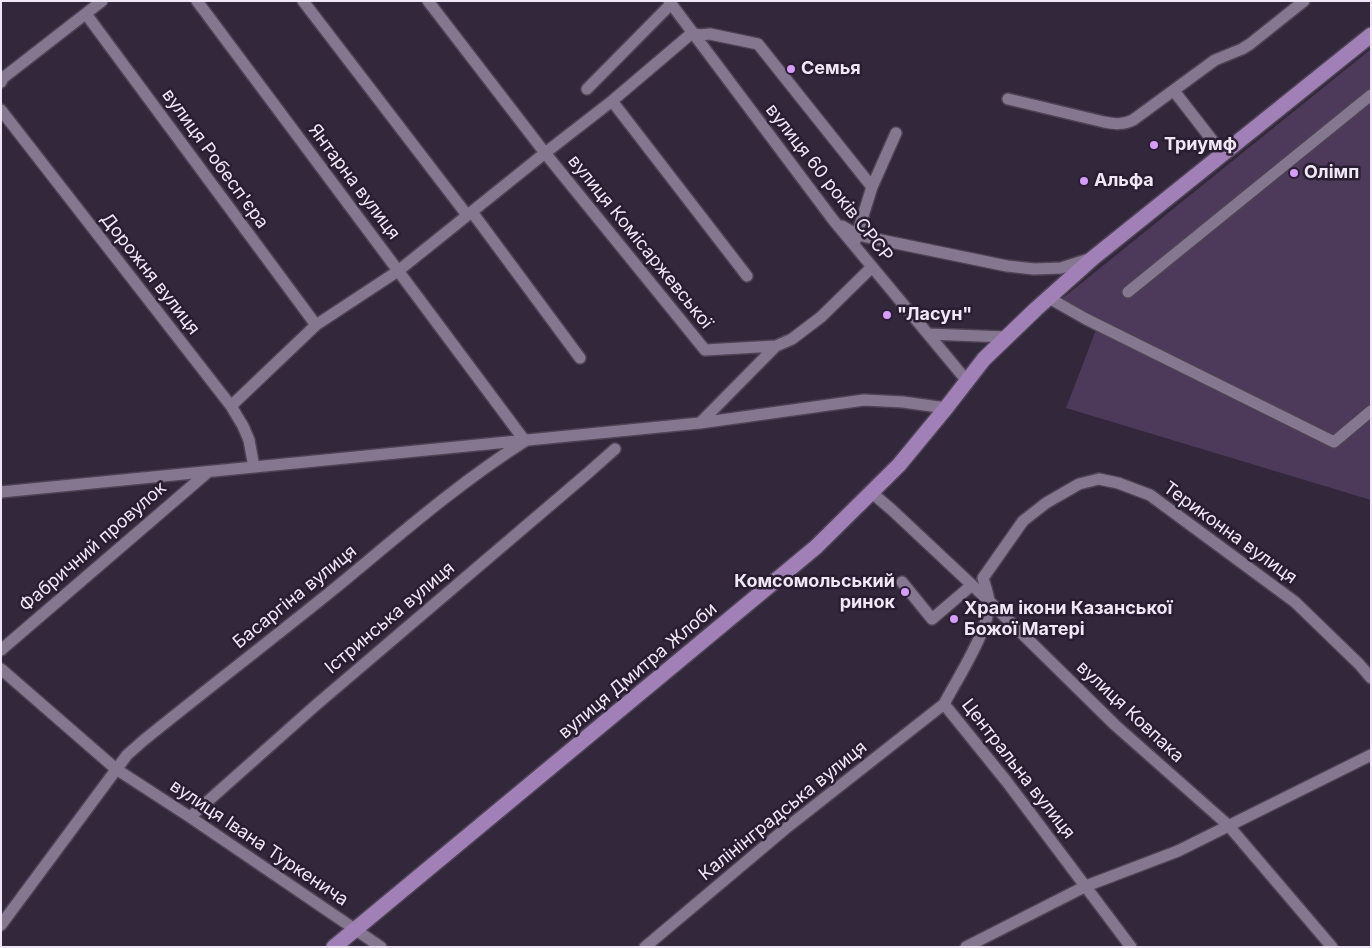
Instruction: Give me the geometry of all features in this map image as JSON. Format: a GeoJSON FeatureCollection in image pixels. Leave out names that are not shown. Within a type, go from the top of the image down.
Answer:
{"type":"FeatureCollection","features":[{"type":"Feature","properties":{"kind":"main road","name":"вулиця Дмитра Жлоби"},"geometry":{"type":"LineString","coordinates":[[334,947],[816,547],[899,465],[984,358],[1006,337],[1093,258],[1371,35]]}},
{"type":"Feature","properties":{"kind":"street"},"geometry":{"type":"LineString","coordinates":[[1,82],[3,78],[102,1]]}},
{"type":"Feature","properties":{"kind":"street","name":"Янтарна вулиця"},"geometry":{"type":"LineString","coordinates":[[197,1],[525,441]]}},
{"type":"Feature","properties":{"kind":"street"},"geometry":{"type":"LineString","coordinates":[[303,1],[580,358]]}},
{"type":"Feature","properties":{"kind":"street","name":"вулиця Комісаржевської"},"geometry":{"type":"LineString","coordinates":[[428,1],[545,153],[705,350],[776,346],[792,339],[821,317],[872,267]]}},
{"type":"Feature","properties":{"kind":"street"},"geometry":{"type":"LineString","coordinates":[[1008,99],[1117,124],[1126,123],[1133,120],[1216,60],[1250,44],[1304,1]]}},
{"type":"Feature","properties":{"kind":"street"},"geometry":{"type":"LineString","coordinates":[[587,89],[670,3]]}},
{"type":"Feature","properties":{"kind":"street","name":"вулиця 60 років СРСР"},"geometry":{"type":"LineString","coordinates":[[670,3],[834,221],[856,240],[872,267],[967,381]]}},
{"type":"Feature","properties":{"kind":"street","name":"вулиця Робесп'єра"},"geometry":{"type":"LineString","coordinates":[[86,14],[316,325]]}},
{"type":"Feature","properties":{"kind":"street"},"geometry":{"type":"LineString","coordinates":[[230,406],[316,325],[398,271],[612,101],[692,33],[700,35],[710,34],[758,44],[872,187]]}},
{"type":"Feature","properties":{"kind":"street"},"geometry":{"type":"LineString","coordinates":[[1174,90],[1223,154]]}},
{"type":"Feature","properties":{"kind":"street"},"geometry":{"type":"LineString","coordinates":[[1128,292],[1371,95]]}},
{"type":"Feature","properties":{"kind":"street"},"geometry":{"type":"LineString","coordinates":[[612,101],[747,276]]}},
{"type":"Feature","properties":{"kind":"street","name":"Дорожня вулиця"},"geometry":{"type":"LineString","coordinates":[[1,110],[230,406],[243,426],[249,440],[254,467]]}},
{"type":"Feature","properties":{"kind":"street"},"geometry":{"type":"LineString","coordinates":[[896,132],[872,187],[856,240],[1034,269],[1061,268],[1093,258]]}},
{"type":"Feature","properties":{"kind":"street"},"geometry":{"type":"LineString","coordinates":[[1049,298],[1086,319],[1334,442],[1371,411]]}},
{"type":"Feature","properties":{"kind":"street"},"geometry":{"type":"LineString","coordinates":[[928,334],[1006,337]]}},
{"type":"Feature","properties":{"kind":"street"},"geometry":{"type":"LineString","coordinates":[[700,423],[776,346]]}},
{"type":"Feature","properties":{"kind":"street"},"geometry":{"type":"LineString","coordinates":[[1,492],[700,423],[864,400],[903,402],[946,408]]}},
{"type":"Feature","properties":{"kind":"street","name":"Басаргіна вулиця"},"geometry":{"type":"LineString","coordinates":[[1,925],[127,755],[418,520],[500,457],[525,441]]}},
{"type":"Feature","properties":{"kind":"street","name":"Істринська вулиця"},"geometry":{"type":"LineString","coordinates":[[190,817],[316,704],[615,449]]}},
{"type":"Feature","properties":{"kind":"street","name":"Фабричний провулок"},"geometry":{"type":"LineString","coordinates":[[1,650],[208,472]]}},
{"type":"Feature","properties":{"kind":"street","name":"Териконна вулиця"},"geometry":{"type":"LineString","coordinates":[[989,601],[983,578],[1024,520],[1046,503],[1079,484],[1099,479],[1118,483],[1150,495],[1295,602],[1371,678]]}},
{"type":"Feature","properties":{"kind":"street","name":"вулиця Ковпака"},"geometry":{"type":"LineString","coordinates":[[871,492],[989,601],[1115,725],[1228,825],[1332,947]]}},
{"type":"Feature","properties":{"kind":"street"},"geometry":{"type":"LineString","coordinates":[[902,582],[932,619],[972,585]]}},
{"type":"Feature","properties":{"kind":"street","name":"Центральна вулиця"},"geometry":{"type":"LineString","coordinates":[[989,601],[981,635],[944,704],[1014,790],[1131,947]]}},
{"type":"Feature","properties":{"kind":"street","name":"вулиця Івана Туркенича"},"geometry":{"type":"LineString","coordinates":[[1,669],[116,769],[381,947]]}},
{"type":"Feature","properties":{"kind":"street","name":"Калінінградська вулиця"},"geometry":{"type":"LineString","coordinates":[[645,947],[785,829],[944,704]]}},
{"type":"Feature","properties":{"kind":"street"},"geometry":{"type":"LineString","coordinates":[[966,947],[1086,886],[1178,851],[1371,755]]}},
{"type":"Feature","properties":{"kind":"shaded area","name":"Олімп"},"geometry":{"type":"Polygon","coordinates":[[[1371,49],[1371,500],[1066,408],[1099,322],[1077,311],[1063,298],[1371,49]]]}},
{"type":"Feature","properties":{"kind":"place","name":"Семья"},"geometry":{"type":"Point","coordinates":[791,69]}},
{"type":"Feature","properties":{"kind":"place","name":"Триумф"},"geometry":{"type":"Point","coordinates":[1154,145]}},
{"type":"Feature","properties":{"kind":"place","name":"Олімп"},"geometry":{"type":"Point","coordinates":[1294,173]}},
{"type":"Feature","properties":{"kind":"place","name":"Альфа"},"geometry":{"type":"Point","coordinates":[1084,181]}},
{"type":"Feature","properties":{"kind":"place","name":"\"Ласун\""},"geometry":{"type":"Point","coordinates":[887,315]}},
{"type":"Feature","properties":{"kind":"place","name":"Комсомольський ринок"},"geometry":{"type":"Point","coordinates":[905,592]}},
{"type":"Feature","properties":{"kind":"place","name":"Храм ікони Казанської Божої Матері"},"geometry":{"type":"Point","coordinates":[954,619]}}]}
